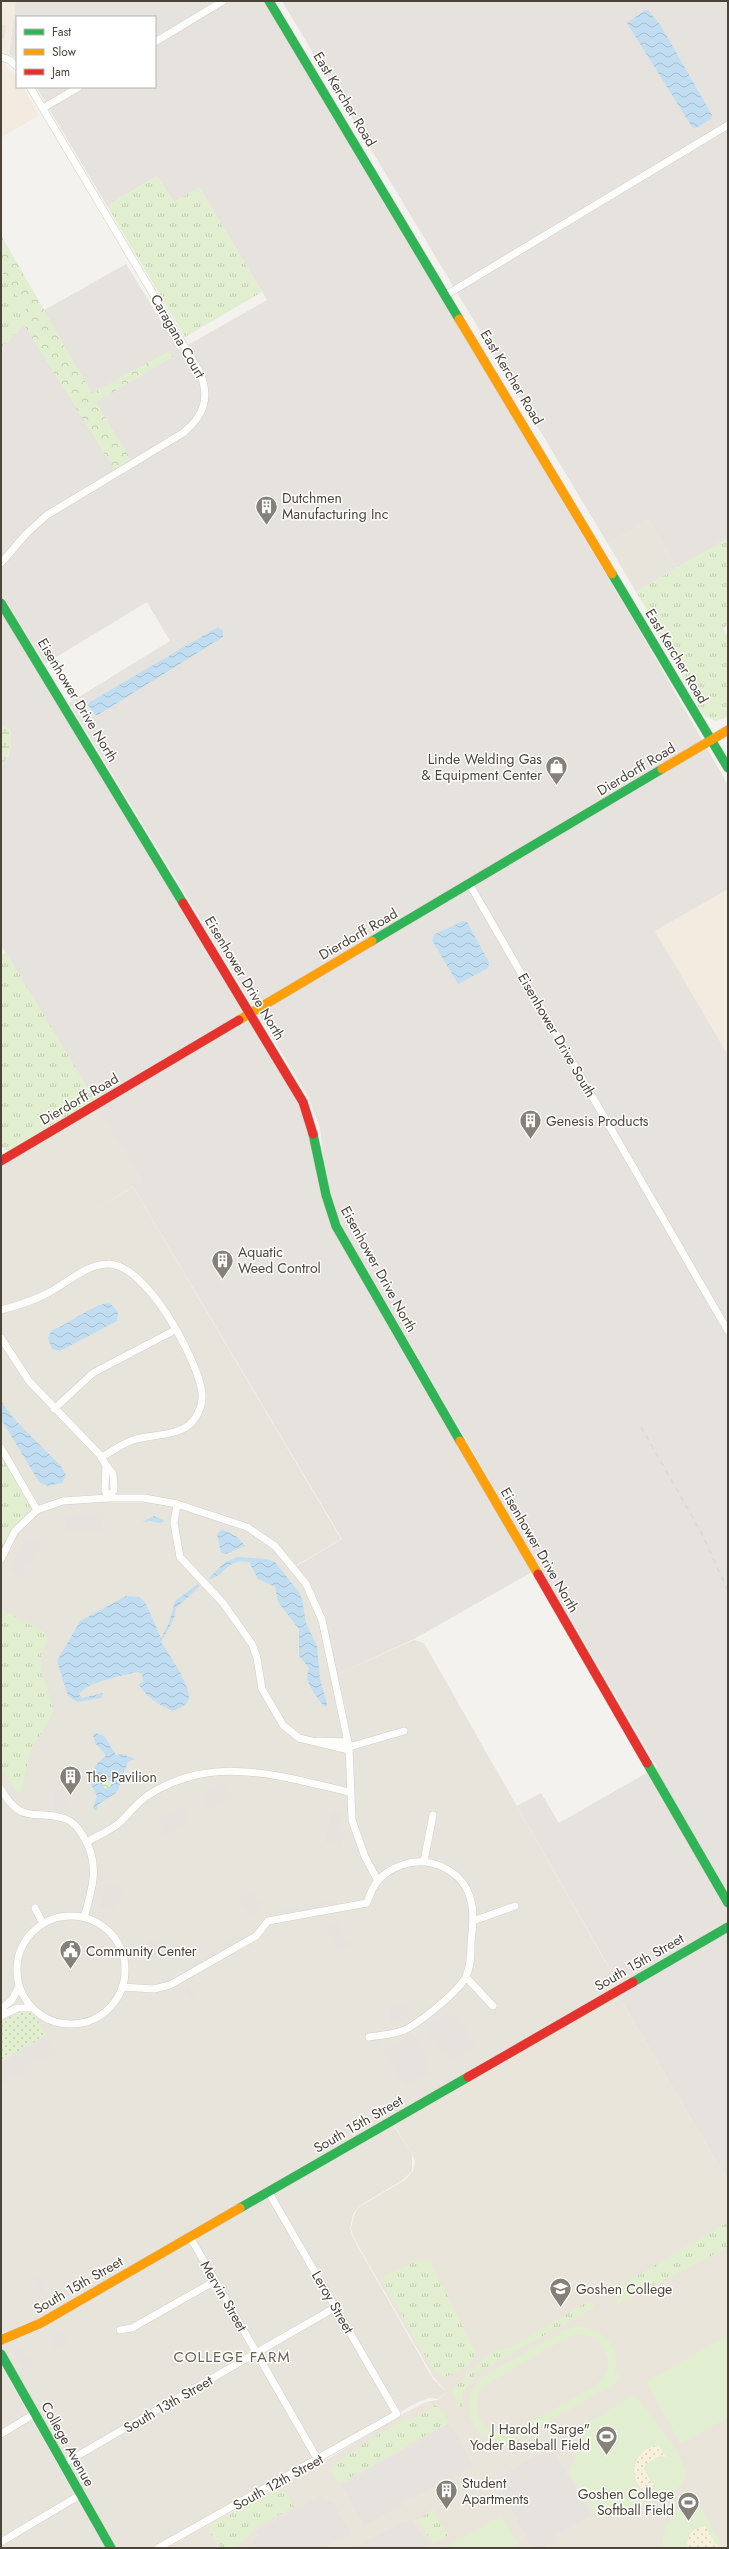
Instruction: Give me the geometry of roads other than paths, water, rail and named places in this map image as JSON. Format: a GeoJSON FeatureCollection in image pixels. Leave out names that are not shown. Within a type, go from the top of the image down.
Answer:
{"type":"FeatureCollection","features":[{"type":"Feature","properties":{"kind":"street"},"geometry":{"type":"LineString","coordinates":[[156,41],[223,1]]}},
{"type":"Feature","properties":{"kind":"street","name":"East Kercher Road"},"geometry":{"type":"LineString","coordinates":[[269,1],[728,768]]}},
{"type":"Feature","properties":{"kind":"street"},"geometry":{"type":"LineString","coordinates":[[1,58],[10,60],[16,65]]}},
{"type":"Feature","properties":{"kind":"street","name":"Caragana Court"},"geometry":{"type":"LineString","coordinates":[[1,563],[27,533],[47,514],[184,434],[199,417],[206,400],[204,381],[200,371],[31,88]]}},
{"type":"Feature","properties":{"kind":"street"},"geometry":{"type":"LineString","coordinates":[[43,108],[77,88]]}},
{"type":"Feature","properties":{"kind":"street"},"geometry":{"type":"LineString","coordinates":[[446,295],[728,125]]}},
{"type":"Feature","properties":{"kind":"street","name":"Eisenhower Drive North"},"geometry":{"type":"LineString","coordinates":[[1,603],[303,1102],[309,1118],[324,1195],[336,1226],[728,1903]]}},
{"type":"Feature","properties":{"kind":"street","name":"Dierdorff Road"},"geometry":{"type":"LineString","coordinates":[[2,1158],[470,885],[728,730]]}},
{"type":"Feature","properties":{"kind":"street","name":"Eisenhower Drive South"},"geometry":{"type":"LineString","coordinates":[[470,885],[728,1331]]}},
{"type":"Feature","properties":{"kind":"street"},"geometry":{"type":"LineString","coordinates":[[1,1310],[43,1295],[92,1267],[113,1264],[124,1268],[137,1278],[157,1302],[175,1330],[190,1358],[200,1386],[202,1398],[198,1413],[192,1423],[181,1430],[134,1439],[102,1458]]}},
{"type":"Feature","properties":{"kind":"street"},"geometry":{"type":"LineString","coordinates":[[54,1409],[93,1374],[175,1330]]}},
{"type":"Feature","properties":{"kind":"street"},"geometry":{"type":"LineString","coordinates":[[1,1338],[21,1370],[54,1409],[102,1458],[113,1474],[114,1490],[108,1498]]}},
{"type":"Feature","properties":{"kind":"street"},"geometry":{"type":"LineString","coordinates":[[1,1448],[37,1510]]}},
{"type":"Feature","properties":{"kind":"street"},"geometry":{"type":"LineString","coordinates":[[1,1559],[15,1531],[37,1510],[63,1501],[108,1498],[144,1498],[180,1504],[252,1529],[283,1554],[300,1574],[312,1595],[322,1620],[332,1678],[349,1746],[349,1792],[355,1831],[377,1879]]}},
{"type":"Feature","properties":{"kind":"street"},"geometry":{"type":"LineString","coordinates":[[180,1504],[175,1530],[180,1557],[231,1612],[252,1644],[257,1658],[262,1689],[279,1719],[291,1733],[306,1740],[326,1746],[349,1746],[404,1731]]}},
{"type":"Feature","properties":{"kind":"street"},"geometry":{"type":"LineString","coordinates":[[87,1842],[118,1824],[138,1804],[155,1792],[181,1780],[208,1773],[256,1771],[349,1792]]}},
{"type":"Feature","properties":{"kind":"street"},"geometry":{"type":"LineString","coordinates":[[1,1789],[12,1806],[21,1812],[70,1821],[87,1842],[94,1858],[95,1874],[84,1918]]}},
{"type":"Feature","properties":{"kind":"street"},"geometry":{"type":"LineString","coordinates":[[424,1861],[433,1815]]}},
{"type":"Feature","properties":{"kind":"street"},"geometry":{"type":"LineString","coordinates":[[122,1987],[154,1989],[170,1985],[256,1936],[268,1921],[367,1903],[377,1879],[401,1866],[424,1861],[447,1869],[460,1880],[471,1901],[473,1921],[469,1967],[466,1977],[453,1992],[413,2025],[402,2031],[369,2037]]}},
{"type":"Feature","properties":{"kind":"street"},"geometry":{"type":"LineString","coordinates":[[473,1921],[515,1906]]}},
{"type":"Feature","properties":{"kind":"street"},"geometry":{"type":"LineString","coordinates":[[35,1908],[43,1924]]}},
{"type":"Feature","properties":{"kind":"street"},"geometry":{"type":"LineString","coordinates":[[63,1917],[84,1918],[104,1928],[120,1948],[124,1964],[122,1987],[111,2006],[100,2016],[86,2022],[70,2024],[56,2022],[43,2017],[32,2008],[19,1986],[17,1965],[19,1954],[30,1935],[43,1924],[63,1917]]}},
{"type":"Feature","properties":{"kind":"street","name":"South 15th Street"},"geometry":{"type":"LineString","coordinates":[[1,2340],[41,2323],[728,1927]]}},
{"type":"Feature","properties":{"kind":"street"},"geometry":{"type":"LineString","coordinates":[[466,1977],[493,2006]]}},
{"type":"Feature","properties":{"kind":"street"},"geometry":{"type":"LineString","coordinates":[[1,2008],[12,2000],[19,1986]]}},
{"type":"Feature","properties":{"kind":"street"},"geometry":{"type":"LineString","coordinates":[[1,2016],[17,2008],[32,2008]]}},
{"type":"Feature","properties":{"kind":"street","name":"Leroy Street"},"geometry":{"type":"LineString","coordinates":[[268,2191],[397,2414]]}},
{"type":"Feature","properties":{"kind":"street","name":"Mervin Street"},"geometry":{"type":"LineString","coordinates":[[190,2237],[318,2460]]}},
{"type":"Feature","properties":{"kind":"street"},"geometry":{"type":"LineString","coordinates":[[120,2330],[132,2328],[215,2281]]}},
{"type":"Feature","properties":{"kind":"street","name":"South 13th Street"},"geometry":{"type":"LineString","coordinates":[[63,2464],[336,2307]]}},
{"type":"Feature","properties":{"kind":"street","name":"College Avenue"},"geometry":{"type":"LineString","coordinates":[[1,2354],[111,2548]]}},
{"type":"Feature","properties":{"kind":"street"},"geometry":{"type":"LineString","coordinates":[[1,2434],[34,2414]]}},
{"type":"Feature","properties":{"kind":"street","name":"South 12th Street"},"geometry":{"type":"LineString","coordinates":[[158,2548],[318,2460],[397,2414]]}},
{"type":"Feature","properties":{"kind":"street"},"geometry":{"type":"LineString","coordinates":[[1,2542],[80,2495]]}},
{"type":"Feature","properties":{"kind":"water"},"geometry":{"type":"Polygon","coordinates":[[[648,10],[661,26],[712,115],[711,119],[696,128],[692,127],[627,23],[644,11],[648,10]]]}},
{"type":"Feature","properties":{"kind":"water"},"geometry":{"type":"Polygon","coordinates":[[[218,627],[223,631],[223,637],[98,715],[95,715],[88,705],[90,702],[218,627]]]}},
{"type":"Feature","properties":{"kind":"water"},"geometry":{"type":"Polygon","coordinates":[[[463,921],[467,922],[489,962],[488,968],[458,984],[432,940],[435,934],[463,921]]]}},
{"type":"Feature","properties":{"kind":"water"},"geometry":{"type":"Polygon","coordinates":[[[110,1303],[118,1312],[117,1321],[60,1351],[52,1349],[48,1338],[52,1330],[66,1324],[97,1306],[110,1303]]]}},
{"type":"Feature","properties":{"kind":"water"},"geometry":{"type":"Polygon","coordinates":[[[1,1401],[16,1421],[61,1466],[66,1475],[62,1483],[48,1486],[39,1482],[1,1419],[1,1401]]]}},
{"type":"Feature","properties":{"kind":"water"},"geometry":{"type":"Polygon","coordinates":[[[154,1516],[165,1521],[160,1523],[150,1521],[142,1522],[154,1516]]]}},
{"type":"Feature","properties":{"kind":"water"},"geometry":{"type":"Polygon","coordinates":[[[222,1529],[237,1537],[245,1546],[226,1554],[221,1553],[217,1534],[222,1529]]]}},
{"type":"Feature","properties":{"kind":"water"},"geometry":{"type":"Polygon","coordinates":[[[238,1557],[267,1559],[275,1562],[298,1591],[302,1599],[306,1623],[317,1646],[320,1679],[327,1704],[326,1707],[319,1700],[309,1684],[307,1676],[309,1668],[299,1656],[299,1629],[278,1602],[275,1587],[258,1579],[249,1562],[242,1561],[230,1565],[218,1576],[208,1579],[225,1562],[238,1557]]]}},
{"type":"Feature","properties":{"kind":"water"},"geometry":{"type":"Polygon","coordinates":[[[198,1584],[200,1586],[176,1608],[174,1619],[161,1642],[186,1685],[189,1698],[185,1705],[173,1711],[153,1700],[141,1688],[139,1684],[143,1682],[142,1674],[137,1672],[98,1682],[84,1689],[79,1694],[82,1698],[103,1693],[101,1698],[77,1702],[68,1696],[57,1661],[80,1621],[126,1596],[139,1597],[145,1602],[161,1638],[169,1623],[175,1601],[198,1584]]]}},
{"type":"Feature","properties":{"kind":"water"},"geometry":{"type":"Polygon","coordinates":[[[96,1733],[104,1736],[116,1755],[123,1754],[135,1759],[129,1761],[127,1764],[117,1792],[98,1805],[96,1811],[93,1808],[97,1796],[89,1780],[97,1764],[106,1755],[95,1743],[93,1735],[96,1733]],[[105,1777],[101,1780],[104,1789],[110,1787],[112,1783],[105,1777]]]}},
{"type":"Feature","properties":{"kind":"railway"},"geometry":{"type":"LineString","coordinates":[[641,1427],[701,1532],[728,1591]]}},
{"type":"Feature","properties":{"kind":"place","name":"Dutchmen Manufacturing Inc"},"geometry":{"type":"Point","coordinates":[267,526]}},
{"type":"Feature","properties":{"kind":"place","name":"Linde Welding Gas & Equipment Center"},"geometry":{"type":"Point","coordinates":[557,786]}},
{"type":"Feature","properties":{"kind":"place","name":"Genesis Products"},"geometry":{"type":"Point","coordinates":[530,1140]}},
{"type":"Feature","properties":{"kind":"place","name":"Aquatic Weed Control"},"geometry":{"type":"Point","coordinates":[223,1280]}},
{"type":"Feature","properties":{"kind":"place","name":"The Pavilion"},"geometry":{"type":"Point","coordinates":[70,1796]}},
{"type":"Feature","properties":{"kind":"place","name":"Community Center"},"geometry":{"type":"Point","coordinates":[71,1970]}},
{"type":"Feature","properties":{"kind":"place","name":"Goshen College"},"geometry":{"type":"Point","coordinates":[561,2308]}},
{"type":"Feature","properties":{"kind":"place","name":"J Harold \"Sarge\" Yoder Baseball Field"},"geometry":{"type":"Point","coordinates":[606,2456]}},
{"type":"Feature","properties":{"kind":"place","name":"Student Apartments"},"geometry":{"type":"Point","coordinates":[447,2510]}},
{"type":"Feature","properties":{"kind":"place","name":"Goshen College Softball Field"},"geometry":{"type":"Point","coordinates":[689,2522]}},
{"type":"Feature","properties":{"kind":"district","name":"COLLEGE FARM"},"geometry":{"type":"Point","coordinates":[232,2357]}}]}
